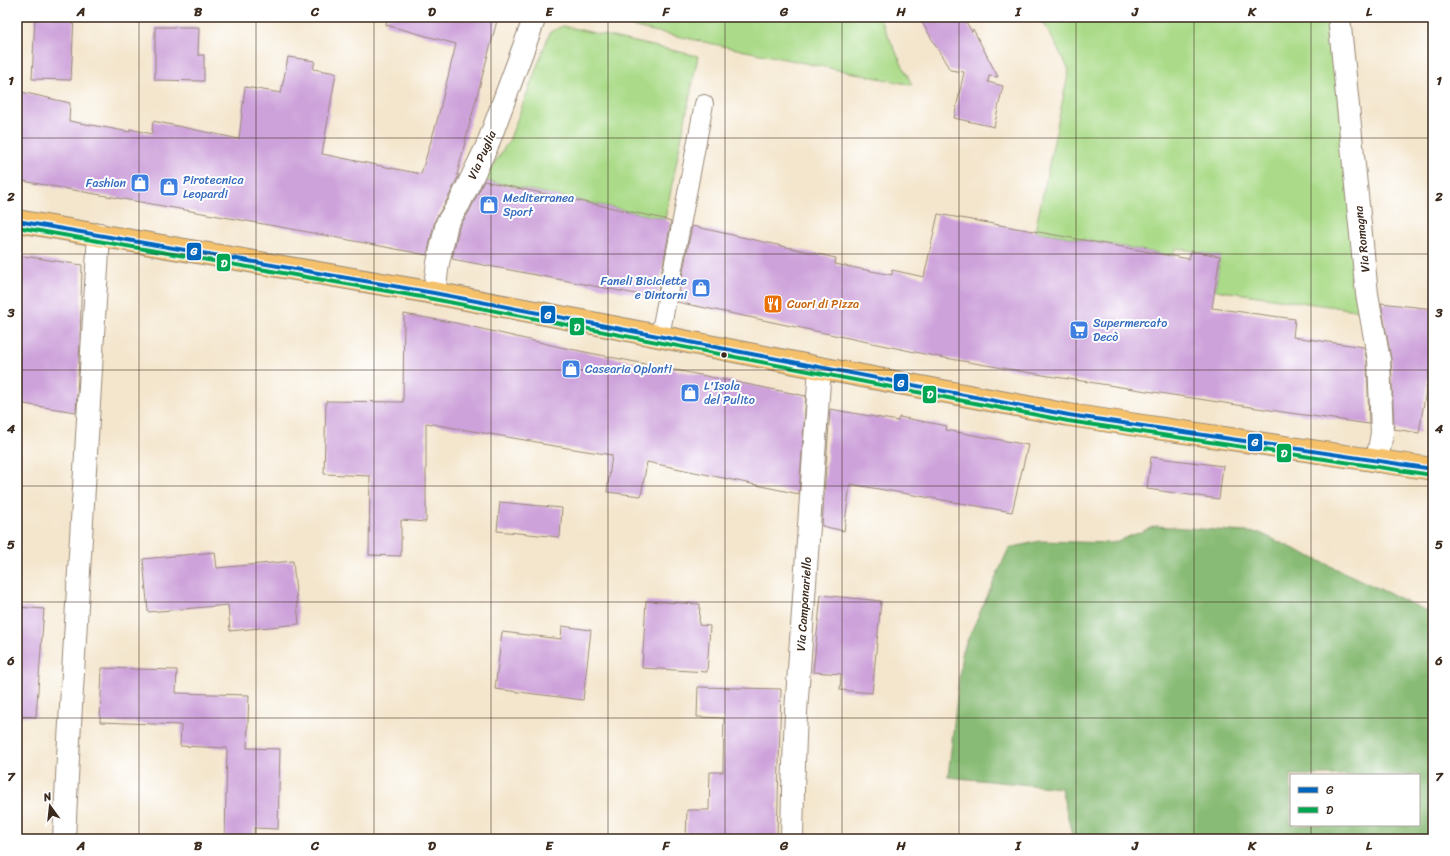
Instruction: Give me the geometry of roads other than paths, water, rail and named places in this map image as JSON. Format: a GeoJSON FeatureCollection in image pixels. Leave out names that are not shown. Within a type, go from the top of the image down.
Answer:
{"type":"FeatureCollection","features":[{"type":"Feature","properties":{"kind":"main road"},"geometry":{"type":"LineString","coordinates":[[17,221],[434,293],[1069,415],[1433,469]]}},
{"type":"Feature","properties":{"kind":"street","name":"Via Puglia"},"geometry":{"type":"LineString","coordinates":[[434,293],[438,263],[447,223],[459,204],[487,146],[535,17]]}},
{"type":"Feature","properties":{"kind":"street","name":"Via Romagna"},"geometry":{"type":"LineString","coordinates":[[1340,17],[1368,294],[1379,360],[1382,433],[1377,461]]}},
{"type":"Feature","properties":{"kind":"street"},"geometry":{"type":"LineString","coordinates":[[64,839],[98,234]]}},
{"type":"Feature","properties":{"kind":"street","name":"Via Campanariello"},"geometry":{"type":"LineString","coordinates":[[792,839],[796,712],[820,368]]}},
{"type":"Feature","properties":{"kind":"lane"},"geometry":{"type":"LineString","coordinates":[[660,336],[704,104]]}},
{"type":"Feature","properties":{"kind":"place","name":"Fashion"},"geometry":{"type":"Point","coordinates":[140,183]}},
{"type":"Feature","properties":{"kind":"place","name":"Pirotecnica Leopardi"},"geometry":{"type":"Point","coordinates":[169,187]}},
{"type":"Feature","properties":{"kind":"place","name":"Mediterranea Sport"},"geometry":{"type":"Point","coordinates":[489,205]}},
{"type":"Feature","properties":{"kind":"place","name":"Faneli Biciclette e Dintorni"},"geometry":{"type":"Point","coordinates":[701,288]}},
{"type":"Feature","properties":{"kind":"place","name":"Cuori di Pizza"},"geometry":{"type":"Point","coordinates":[773,304]}},
{"type":"Feature","properties":{"kind":"place","name":"Supermercato Decò"},"geometry":{"type":"Point","coordinates":[1079,330]}},
{"type":"Feature","properties":{"kind":"place","name":"Casearia Oplonti"},"geometry":{"type":"Point","coordinates":[571,369]}},
{"type":"Feature","properties":{"kind":"place","name":"L'Isola del Pulito"},"geometry":{"type":"Point","coordinates":[690,393]}}]}
